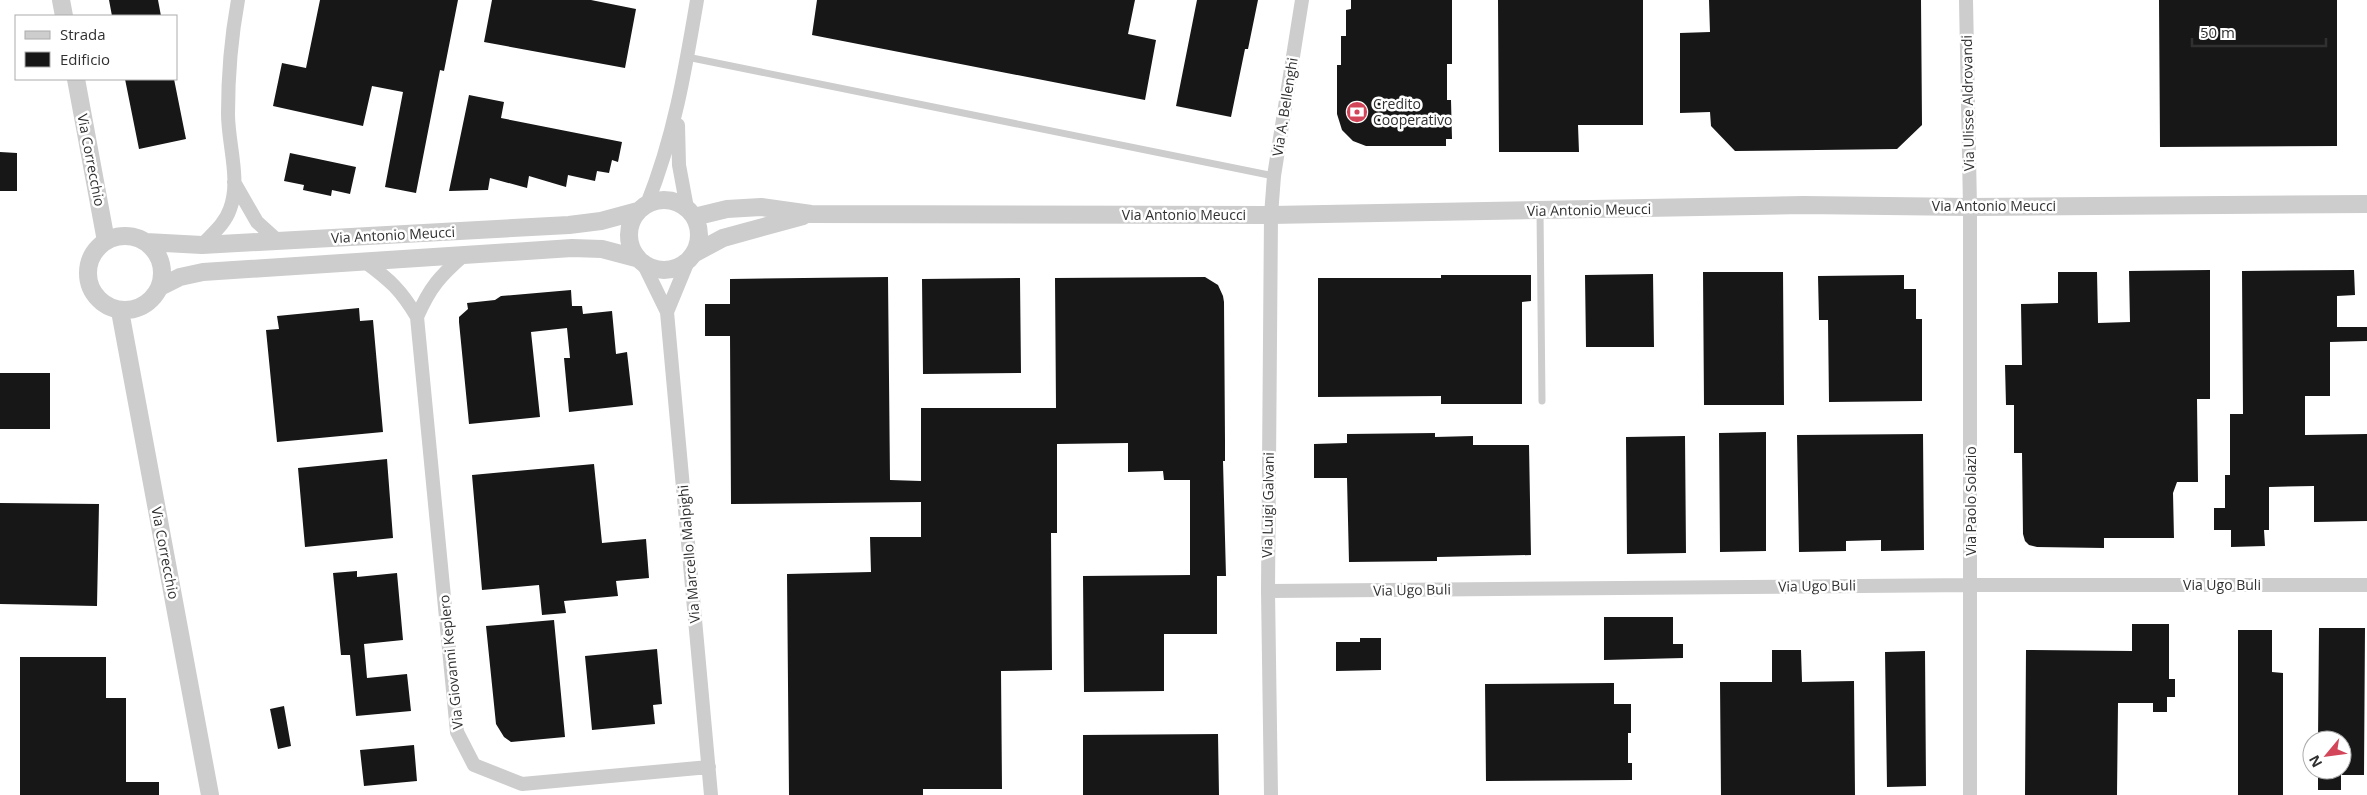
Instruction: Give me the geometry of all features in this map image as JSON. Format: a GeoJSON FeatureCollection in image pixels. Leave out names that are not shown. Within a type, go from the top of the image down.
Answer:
{"type":"FeatureCollection","features":[{"type":"Feature","properties":{"kind":"street"},"geometry":{"type":"LineString","coordinates":[[61,0],[64,15]]}},
{"type":"Feature","properties":{"kind":"street"},"geometry":{"type":"LineString","coordinates":[[202,245],[222,225],[231,209],[234,182],[228,116],[231,36],[238,0]]}},
{"type":"Feature","properties":{"kind":"street"},"geometry":{"type":"LineString","coordinates":[[678,106],[680,165],[691,213],[699,237],[692,257],[675,269],[664,271],[640,261],[630,244],[629,229],[663,164],[678,106],[697,0]]}},
{"type":"Feature","properties":{"kind":"street","name":"Via A. Bellenghi"},"geometry":{"type":"LineString","coordinates":[[1271,215],[1274,176],[1302,0]]}},
{"type":"Feature","properties":{"kind":"street","name":"Via Ulisse Aldrovandi"},"geometry":{"type":"LineString","coordinates":[[1966,0],[1970,207]]}},
{"type":"Feature","properties":{"kind":"street","name":"Via Correcchio"},"geometry":{"type":"LineString","coordinates":[[76,80],[106,241]]}},
{"type":"Feature","properties":{"kind":"street"},"geometry":{"type":"LineString","coordinates":[[234,182],[257,222],[278,241]]}},
{"type":"Feature","properties":{"kind":"street"},"geometry":{"type":"LineString","coordinates":[[642,207],[668,200],[691,213]]}},
{"type":"Feature","properties":{"kind":"street","name":"Via Antonio Meucci"},"geometry":{"type":"LineString","coordinates":[[691,213],[761,206],[811,214],[1271,215],[1803,205],[1970,207],[2367,204]]}},
{"type":"Feature","properties":{"kind":"street","name":"Via Antonio Meucci"},"geometry":{"type":"LineString","coordinates":[[146,242],[202,245],[568,225],[601,221],[642,207]]}},
{"type":"Feature","properties":{"kind":"street","name":"Via Paolo Solazio"},"geometry":{"type":"LineString","coordinates":[[1970,207],[1970,795]]}},
{"type":"Feature","properties":{"kind":"street","name":"Via Antonio Meucci"},"geometry":{"type":"LineString","coordinates":[[692,257],[723,238],[760,226],[811,214]]}},
{"type":"Feature","properties":{"kind":"street","name":"Via Luigi Galvani"},"geometry":{"type":"LineString","coordinates":[[1271,215],[1268,591],[1271,795]]}},
{"type":"Feature","properties":{"kind":"street"},"geometry":{"type":"LineString","coordinates":[[126,236],[146,242],[155,251],[160,262],[162,274],[160,287],[153,297],[144,306],[132,310],[120,310],[102,302],[90,287],[87,274],[89,261],[96,249],[106,241],[126,236]]}},
{"type":"Feature","properties":{"kind":"street","name":"Via Antonio Meucci"},"geometry":{"type":"LineString","coordinates":[[160,287],[180,278],[203,272],[572,248],[602,249],[640,261]]}},
{"type":"Feature","properties":{"kind":"street","name":"Via Giovanni Keplero"},"geometry":{"type":"LineString","coordinates":[[464,255],[443,274],[427,293],[418,318],[457,732],[474,765],[522,784],[709,767]]}},
{"type":"Feature","properties":{"kind":"street","name":"Via Marcello Malpighi"},"geometry":{"type":"LineString","coordinates":[[667,312],[692,257]]}},
{"type":"Feature","properties":{"kind":"street","name":"Via Marcello Malpighi"},"geometry":{"type":"LineString","coordinates":[[640,261],[667,312],[711,795]]}},
{"type":"Feature","properties":{"kind":"street","name":"Via Giovanni Keplero"},"geometry":{"type":"LineString","coordinates":[[364,262],[388,279],[402,292],[418,318]]}},
{"type":"Feature","properties":{"kind":"street","name":"Via Correcchio"},"geometry":{"type":"LineString","coordinates":[[120,310],[210,795]]}},
{"type":"Feature","properties":{"kind":"street","name":"Via Ugo Buli"},"geometry":{"type":"LineString","coordinates":[[1268,591],[1971,585],[2367,585]]}},
{"type":"Feature","properties":{"kind":"lane"},"geometry":{"type":"LineString","coordinates":[[687,57],[1274,176]]}},
{"type":"Feature","properties":{"kind":"lane"},"geometry":{"type":"LineString","coordinates":[[1540,211],[1542,401]]}},
{"type":"Feature","properties":{"kind":"building"},"geometry":{"type":"Polygon","coordinates":[[[109,0],[158,0],[161,15],[112,15],[109,0]]]}},
{"type":"Feature","properties":{"kind":"building"},"geometry":{"type":"Polygon","coordinates":[[[320,0],[458,0],[444,71],[440,70],[416,193],[385,187],[403,92],[372,86],[363,126],[273,106],[282,63],[306,68],[320,0]]]}},
{"type":"Feature","properties":{"kind":"building"},"geometry":{"type":"Polygon","coordinates":[[[492,0],[591,0],[636,9],[625,68],[484,42],[492,0]]]}},
{"type":"Feature","properties":{"kind":"building"},"geometry":{"type":"Polygon","coordinates":[[[817,0],[1135,0],[1128,34],[1156,40],[1145,100],[812,35],[817,0]]]}},
{"type":"Feature","properties":{"kind":"building"},"geometry":{"type":"Polygon","coordinates":[[[1197,0],[1258,0],[1248,49],[1245,49],[1231,117],[1176,106],[1197,0]]]}},
{"type":"Feature","properties":{"kind":"building"},"geometry":{"type":"Polygon","coordinates":[[[1351,0],[1452,0],[1452,64],[1447,64],[1447,100],[1451,100],[1452,139],[1446,139],[1446,146],[1366,146],[1353,141],[1342,130],[1337,114],[1337,65],[1341,65],[1341,36],[1346,36],[1346,10],[1351,9],[1351,0]]]}},
{"type":"Feature","properties":{"kind":"building"},"geometry":{"type":"Polygon","coordinates":[[[1498,0],[1643,0],[1643,125],[1578,125],[1579,152],[1499,152],[1498,0]]]}},
{"type":"Feature","properties":{"kind":"building"},"geometry":{"type":"Polygon","coordinates":[[[1709,0],[1921,0],[1922,125],[1897,149],[1735,151],[1711,126],[1710,112],[1680,113],[1680,33],[1710,32],[1709,0]]]}},
{"type":"Feature","properties":{"kind":"building"},"geometry":{"type":"Polygon","coordinates":[[[2159,0],[2337,0],[2337,146],[2160,147],[2159,0]]]}},
{"type":"Feature","properties":{"kind":"building"},"geometry":{"type":"Polygon","coordinates":[[[125,80],[174,80],[186,139],[139,149],[125,80]]]}},
{"type":"Feature","properties":{"kind":"building"},"geometry":{"type":"Polygon","coordinates":[[[469,95],[504,102],[501,118],[622,142],[618,162],[612,160],[609,173],[597,171],[595,181],[568,175],[566,187],[529,176],[527,188],[490,178],[488,190],[449,191],[469,95]]]}},
{"type":"Feature","properties":{"kind":"building"},"geometry":{"type":"Polygon","coordinates":[[[0,152],[17,153],[17,191],[0,191],[0,152]]]}},
{"type":"Feature","properties":{"kind":"building"},"geometry":{"type":"Polygon","coordinates":[[[290,153],[356,167],[350,194],[332,190],[331,196],[303,190],[304,185],[284,181],[290,153]]]}},
{"type":"Feature","properties":{"kind":"building"},"geometry":{"type":"Polygon","coordinates":[[[2210,270],[2210,399],[2197,399],[2198,482],[2177,482],[2173,493],[2174,538],[2104,538],[2104,548],[2037,547],[2029,545],[2025,541],[2023,534],[2022,453],[2014,453],[2014,405],[2006,405],[2005,365],[2022,365],[2021,304],[2058,303],[2058,272],[2097,272],[2098,323],[2130,322],[2129,271],[2210,270]]]}},
{"type":"Feature","properties":{"kind":"building"},"geometry":{"type":"Polygon","coordinates":[[[2354,270],[2355,295],[2337,296],[2337,327],[2367,327],[2367,341],[2330,342],[2330,396],[2305,396],[2305,435],[2367,434],[2367,521],[2314,522],[2314,486],[2269,487],[2269,530],[2264,530],[2265,546],[2231,547],[2231,530],[2214,530],[2214,508],[2225,508],[2225,475],[2230,475],[2230,414],[2243,414],[2242,271],[2354,270]]]}},
{"type":"Feature","properties":{"kind":"building"},"geometry":{"type":"Polygon","coordinates":[[[1703,272],[1783,272],[1784,405],[1704,405],[1703,272]]]}},
{"type":"Feature","properties":{"kind":"building"},"geometry":{"type":"Polygon","coordinates":[[[1653,274],[1654,347],[1586,347],[1585,275],[1653,274]]]}},
{"type":"Feature","properties":{"kind":"building"},"geometry":{"type":"Polygon","coordinates":[[[1441,275],[1531,275],[1531,301],[1522,302],[1522,404],[1441,404],[1441,396],[1318,397],[1318,278],[1441,278],[1441,275]]]}},
{"type":"Feature","properties":{"kind":"building"},"geometry":{"type":"Polygon","coordinates":[[[1904,275],[1904,289],[1916,289],[1916,319],[1922,319],[1922,401],[1829,402],[1828,320],[1819,320],[1818,276],[1904,275]]]}},
{"type":"Feature","properties":{"kind":"building"},"geometry":{"type":"Polygon","coordinates":[[[888,277],[890,480],[921,481],[921,408],[1056,408],[1055,278],[1205,277],[1218,285],[1224,302],[1225,461],[1223,461],[1226,576],[1217,576],[1217,634],[1164,634],[1164,691],[1084,692],[1083,576],[1190,575],[1190,480],[1164,480],[1163,471],[1128,472],[1128,443],[1057,444],[1057,533],[1051,533],[1052,670],[1001,671],[1002,789],[923,789],[923,795],[789,795],[787,574],[871,572],[870,537],[921,537],[921,502],[731,504],[730,336],[705,336],[705,304],[730,304],[730,279],[888,277]]]}},
{"type":"Feature","properties":{"kind":"building"},"geometry":{"type":"Polygon","coordinates":[[[1020,278],[1021,373],[923,374],[922,279],[1020,278]]]}},
{"type":"Feature","properties":{"kind":"building"},"geometry":{"type":"Polygon","coordinates":[[[571,290],[572,306],[582,306],[583,314],[612,311],[616,354],[627,352],[633,405],[569,412],[564,358],[570,358],[567,328],[531,332],[540,417],[469,424],[459,322],[459,317],[468,309],[467,303],[495,300],[501,296],[571,290]]]}},
{"type":"Feature","properties":{"kind":"building"},"geometry":{"type":"Polygon","coordinates":[[[359,308],[360,321],[373,320],[383,432],[277,442],[266,330],[279,329],[277,316],[359,308]]]}},
{"type":"Feature","properties":{"kind":"building"},"geometry":{"type":"Polygon","coordinates":[[[0,373],[50,373],[50,429],[0,429],[0,373]]]}},
{"type":"Feature","properties":{"kind":"building"},"geometry":{"type":"Polygon","coordinates":[[[1766,432],[1766,551],[1720,552],[1719,433],[1766,432]]]}},
{"type":"Feature","properties":{"kind":"building"},"geometry":{"type":"Polygon","coordinates":[[[1435,433],[1435,437],[1473,436],[1473,445],[1529,445],[1531,555],[1437,557],[1437,561],[1349,562],[1347,478],[1314,478],[1314,444],[1347,443],[1347,434],[1435,433]]]}},
{"type":"Feature","properties":{"kind":"building"},"geometry":{"type":"Polygon","coordinates":[[[1923,434],[1924,550],[1881,551],[1881,540],[1846,541],[1846,551],[1799,552],[1797,435],[1923,434]]]}},
{"type":"Feature","properties":{"kind":"building"},"geometry":{"type":"Polygon","coordinates":[[[1685,436],[1686,553],[1627,554],[1626,437],[1685,436]]]}},
{"type":"Feature","properties":{"kind":"building"},"geometry":{"type":"Polygon","coordinates":[[[387,459],[393,538],[305,547],[298,468],[387,459]]]}},
{"type":"Feature","properties":{"kind":"building"},"geometry":{"type":"Polygon","coordinates":[[[594,464],[602,543],[646,539],[649,578],[616,581],[618,596],[564,601],[566,613],[542,615],[539,585],[482,590],[472,475],[594,464]]]}},
{"type":"Feature","properties":{"kind":"building"},"geometry":{"type":"Polygon","coordinates":[[[0,503],[99,504],[97,606],[0,604],[0,503]]]}},
{"type":"Feature","properties":{"kind":"building"},"geometry":{"type":"Polygon","coordinates":[[[357,571],[357,577],[397,573],[403,640],[364,644],[367,678],[407,674],[411,711],[356,716],[350,655],[341,655],[333,573],[357,571]]]}},
{"type":"Feature","properties":{"kind":"building"},"geometry":{"type":"Polygon","coordinates":[[[1604,617],[1673,617],[1673,644],[1683,644],[1683,658],[1604,660],[1604,617]]]}},
{"type":"Feature","properties":{"kind":"building"},"geometry":{"type":"Polygon","coordinates":[[[554,620],[565,737],[511,742],[504,737],[496,724],[486,626],[554,620]]]}},
{"type":"Feature","properties":{"kind":"building"},"geometry":{"type":"Polygon","coordinates":[[[2132,624],[2169,624],[2169,679],[2175,679],[2175,697],[2167,697],[2167,712],[2153,712],[2153,703],[2118,703],[2117,795],[2025,795],[2026,650],[2132,651],[2132,624]]]}},
{"type":"Feature","properties":{"kind":"building"},"geometry":{"type":"Polygon","coordinates":[[[2319,628],[2365,628],[2364,775],[2352,775],[2352,730],[2318,730],[2319,628]]]}},
{"type":"Feature","properties":{"kind":"building"},"geometry":{"type":"Polygon","coordinates":[[[2238,630],[2272,630],[2272,672],[2283,673],[2283,795],[2238,795],[2238,630]]]}},
{"type":"Feature","properties":{"kind":"building"},"geometry":{"type":"Polygon","coordinates":[[[1360,638],[1381,638],[1381,670],[1336,671],[1336,642],[1360,642],[1360,638]]]}},
{"type":"Feature","properties":{"kind":"building"},"geometry":{"type":"Polygon","coordinates":[[[657,649],[662,704],[653,705],[655,724],[592,730],[585,656],[657,649]]]}},
{"type":"Feature","properties":{"kind":"building"},"geometry":{"type":"Polygon","coordinates":[[[1772,650],[1801,650],[1802,682],[1854,681],[1855,795],[1721,795],[1720,682],[1772,682],[1772,650]]]}},
{"type":"Feature","properties":{"kind":"building"},"geometry":{"type":"Polygon","coordinates":[[[1925,651],[1926,786],[1887,787],[1885,652],[1925,651]]]}},
{"type":"Feature","properties":{"kind":"building"},"geometry":{"type":"Polygon","coordinates":[[[20,657],[106,657],[106,698],[126,698],[126,782],[159,782],[159,795],[20,795],[20,657]]]}},
{"type":"Feature","properties":{"kind":"building"},"geometry":{"type":"Polygon","coordinates":[[[1614,683],[1614,704],[1631,704],[1631,733],[1628,733],[1628,763],[1632,763],[1632,780],[1486,781],[1485,684],[1614,683]]]}},
{"type":"Feature","properties":{"kind":"building"},"geometry":{"type":"Polygon","coordinates":[[[284,706],[291,746],[278,749],[270,709],[284,706]]]}},
{"type":"Feature","properties":{"kind":"building"},"geometry":{"type":"Polygon","coordinates":[[[1218,734],[1219,795],[1083,795],[1083,735],[1218,734]]]}},
{"type":"Feature","properties":{"kind":"building"},"geometry":{"type":"Polygon","coordinates":[[[414,745],[417,781],[364,786],[360,750],[414,745]]]}},
{"type":"Feature","properties":{"kind":"building"},"geometry":{"type":"Polygon","coordinates":[[[2318,780],[2341,780],[2341,790],[2318,790],[2318,780]]]}},
{"type":"Feature","properties":{"kind":"place","name":"Credito Cooperativo"},"geometry":{"type":"Point","coordinates":[1357,112]}}]}
